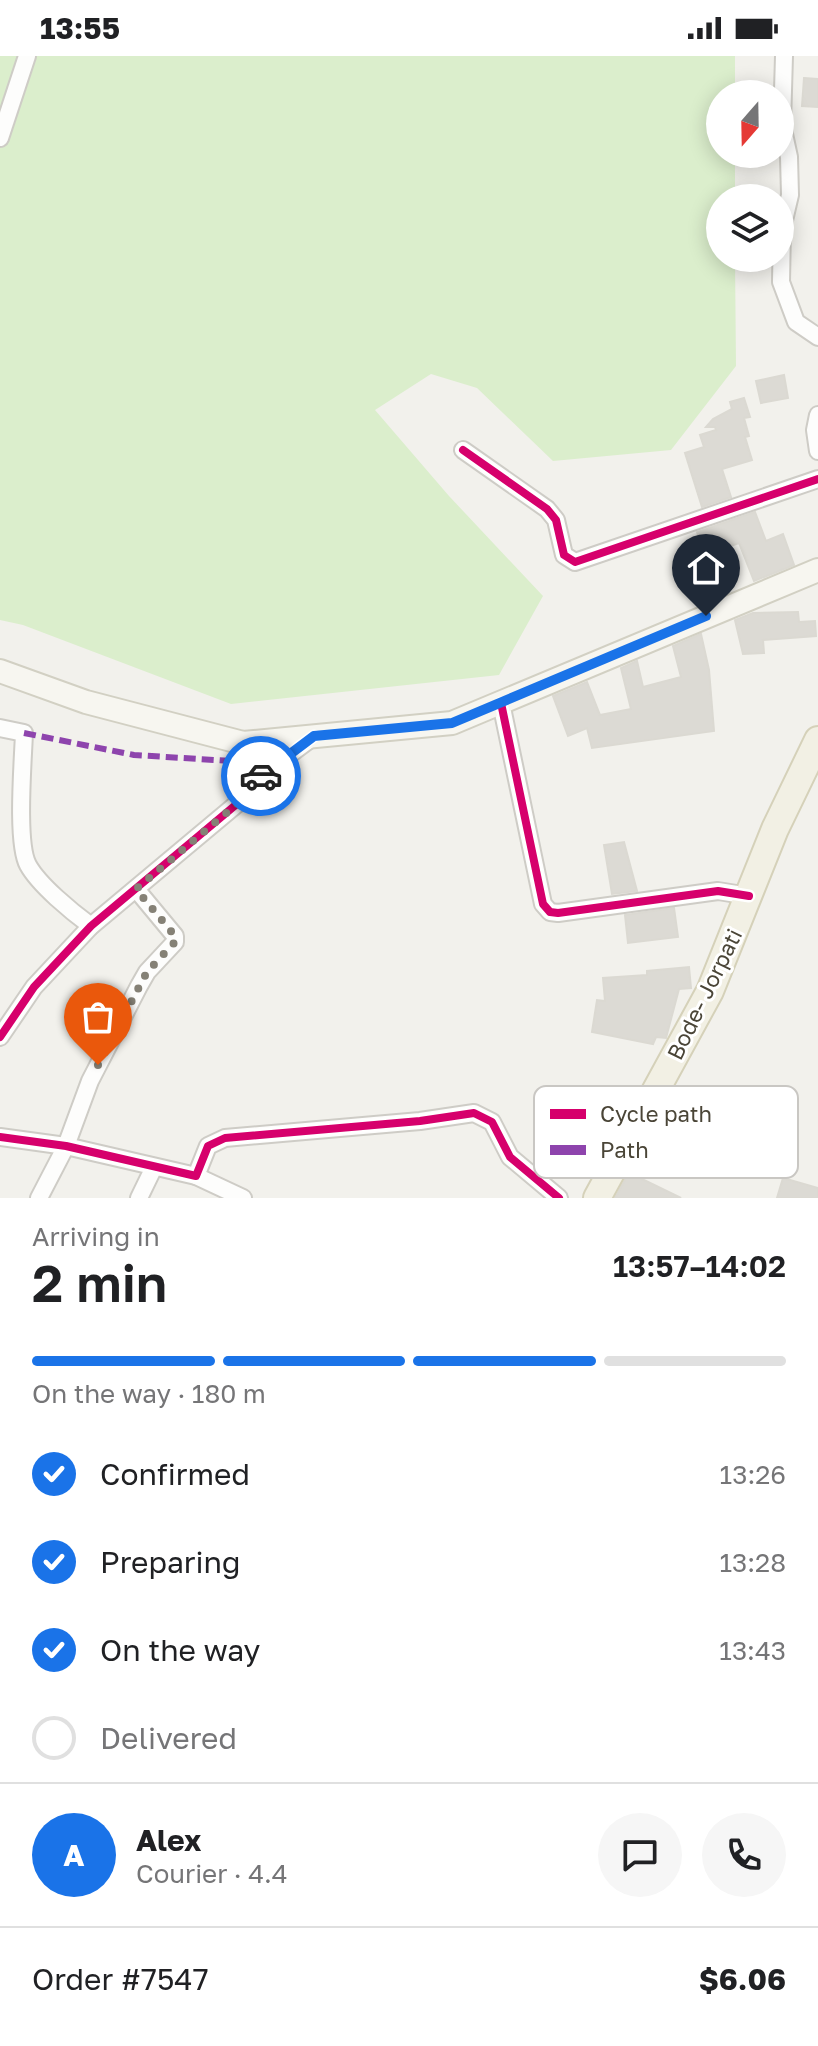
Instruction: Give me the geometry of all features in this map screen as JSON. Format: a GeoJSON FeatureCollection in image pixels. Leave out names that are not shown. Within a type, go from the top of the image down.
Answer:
{"type":"FeatureCollection","features":[{"type":"Feature","properties":{"kind":"main road"},"geometry":{"type":"LineString","coordinates":[[0,671],[86,702],[243,743],[452,723],[818,570]]}},
{"type":"Feature","properties":{"kind":"main road","name":"Bode- Jorpati"},"geometry":{"type":"LineString","coordinates":[[658,1086],[710,991],[775,829],[818,740]]}},
{"type":"Feature","properties":{"kind":"main road","name":"Bode- Jorpati"},"geometry":{"type":"LineString","coordinates":[[597,1198],[608,1178]]}},
{"type":"Feature","properties":{"kind":"street"},"geometry":{"type":"LineString","coordinates":[[0,138],[27,56]]}},
{"type":"Feature","properties":{"kind":"street"},"geometry":{"type":"LineString","coordinates":[[784,56],[782,125],[789,157],[790,195],[782,229],[781,282],[796,322],[818,337]]}},
{"type":"Feature","properties":{"kind":"street"},"geometry":{"type":"LineString","coordinates":[[818,415],[815,430],[818,451]]}},
{"type":"Feature","properties":{"kind":"street"},"geometry":{"type":"LineString","coordinates":[[463,450],[547,509],[556,520],[564,555],[575,562],[818,479]]}},
{"type":"Feature","properties":{"kind":"street"},"geometry":{"type":"LineString","coordinates":[[501,703],[543,904],[550,912],[718,891],[749,896]]}},
{"type":"Feature","properties":{"kind":"street"},"geometry":{"type":"LineString","coordinates":[[0,728],[24,733],[22,815],[27,865],[91,926]]}},
{"type":"Feature","properties":{"kind":"street"},"geometry":{"type":"LineString","coordinates":[[0,1037],[34,987],[91,926],[244,798],[266,772],[314,736]]}},
{"type":"Feature","properties":{"kind":"street"},"geometry":{"type":"LineString","coordinates":[[39,1198],[66,1146],[90,1081],[139,986],[147,972],[175,942],[175,936],[136,889]]}},
{"type":"Feature","properties":{"kind":"street"},"geometry":{"type":"LineString","coordinates":[[196,1176],[208,1146],[225,1138],[420,1121],[474,1113],[492,1122],[510,1157],[534,1177]]}},
{"type":"Feature","properties":{"kind":"street"},"geometry":{"type":"LineString","coordinates":[[0,1137],[66,1146],[196,1176],[243,1198]]}},
{"type":"Feature","properties":{"kind":"street"},"geometry":{"type":"LineString","coordinates":[[139,1198],[154,1167]]}},
{"type":"Feature","properties":{"kind":"street"},"geometry":{"type":"LineString","coordinates":[[535,1178],[559,1198]]}},
{"type":"Feature","properties":{"kind":"green space"},"geometry":{"type":"Polygon","coordinates":[[[0,56],[735,56],[735,80],[706,80],[706,168],[735,168],[735,184],[706,184],[706,272],[735,272],[736,366],[671,450],[553,461],[477,388],[431,374],[375,410],[449,496],[543,596],[499,675],[231,704],[23,625],[0,620],[0,56]]]}},
{"type":"Feature","properties":{"kind":"building"},"geometry":{"type":"Polygon","coordinates":[[[804,78],[818,79],[818,107],[802,106],[804,78]]]}},
{"type":"Feature","properties":{"kind":"building"},"geometry":{"type":"Polygon","coordinates":[[[784,375],[788,398],[761,403],[756,381],[784,375]]]}},
{"type":"Feature","properties":{"kind":"building"},"geometry":{"type":"Polygon","coordinates":[[[744,398],[750,417],[744,418],[749,436],[745,437],[752,460],[722,469],[731,497],[702,507],[685,453],[704,447],[700,435],[716,430],[715,427],[706,427],[713,419],[732,409],[730,402],[744,398]]]}},
{"type":"Feature","properties":{"kind":"building"},"geometry":{"type":"Polygon","coordinates":[[[755,512],[766,541],[783,534],[794,565],[754,581],[739,543],[705,555],[697,532],[755,512]]]}},
{"type":"Feature","properties":{"kind":"building"},"geometry":{"type":"Polygon","coordinates":[[[798,612],[799,622],[815,621],[816,636],[763,640],[764,653],[743,654],[735,620],[753,613],[798,612]]]}},
{"type":"Feature","properties":{"kind":"building"},"geometry":{"type":"Polygon","coordinates":[[[701,634],[709,670],[714,731],[592,748],[587,728],[568,736],[553,696],[587,682],[600,715],[631,709],[621,668],[637,661],[643,687],[681,677],[673,646],[701,634]]]}},
{"type":"Feature","properties":{"kind":"building"},"geometry":{"type":"Polygon","coordinates":[[[624,842],[637,891],[612,894],[604,845],[624,842]]]}},
{"type":"Feature","properties":{"kind":"building"},"geometry":{"type":"Polygon","coordinates":[[[674,908],[678,937],[628,943],[625,915],[674,908]]]}},
{"type":"Feature","properties":{"kind":"building"},"geometry":{"type":"Polygon","coordinates":[[[689,967],[691,988],[679,989],[666,1038],[656,1037],[653,1044],[592,1032],[597,1000],[605,1001],[603,978],[647,975],[647,971],[689,967]]]}},
{"type":"Feature","properties":{"kind":"building"},"geometry":{"type":"Polygon","coordinates":[[[626,1178],[640,1178],[681,1198],[615,1198],[626,1178]]]}},
{"type":"Feature","properties":{"kind":"building"},"geometry":{"type":"Polygon","coordinates":[[[783,1178],[818,1188],[818,1198],[777,1198],[783,1178]]]}},
{"type":"Feature","properties":{"kind":"marked path"},"geometry":{"type":"LineString","coordinates":[[24,733],[134,755],[248,762],[266,772]]}},
{"type":"Feature","properties":{"kind":"cycle path"},"geometry":{"type":"LineString","coordinates":[[463,450],[547,509],[556,520],[564,555],[575,562],[818,479]]}},
{"type":"Feature","properties":{"kind":"cycle path"},"geometry":{"type":"LineString","coordinates":[[501,703],[543,904],[550,912],[718,891],[749,896]]}},
{"type":"Feature","properties":{"kind":"cycle path"},"geometry":{"type":"LineString","coordinates":[[0,1037],[34,987],[91,926],[244,798],[266,772],[314,736]]}},
{"type":"Feature","properties":{"kind":"cycle path"},"geometry":{"type":"LineString","coordinates":[[0,1137],[66,1146],[196,1176],[208,1146],[225,1138],[420,1121],[474,1113],[492,1122],[510,1157],[534,1177]]}},
{"type":"Feature","properties":{"kind":"cycle path"},"geometry":{"type":"LineString","coordinates":[[535,1178],[559,1198]]}},
{"type":"Feature","properties":{"kind":"way so far"},"geometry":{"type":"LineString","coordinates":[[98,1065],[147,972],[175,942],[175,936],[136,889],[244,798],[261,776]]}},
{"type":"Feature","properties":{"kind":"route"},"geometry":{"type":"LineString","coordinates":[[261,776],[314,736],[452,723],[706,616]]}}]}
